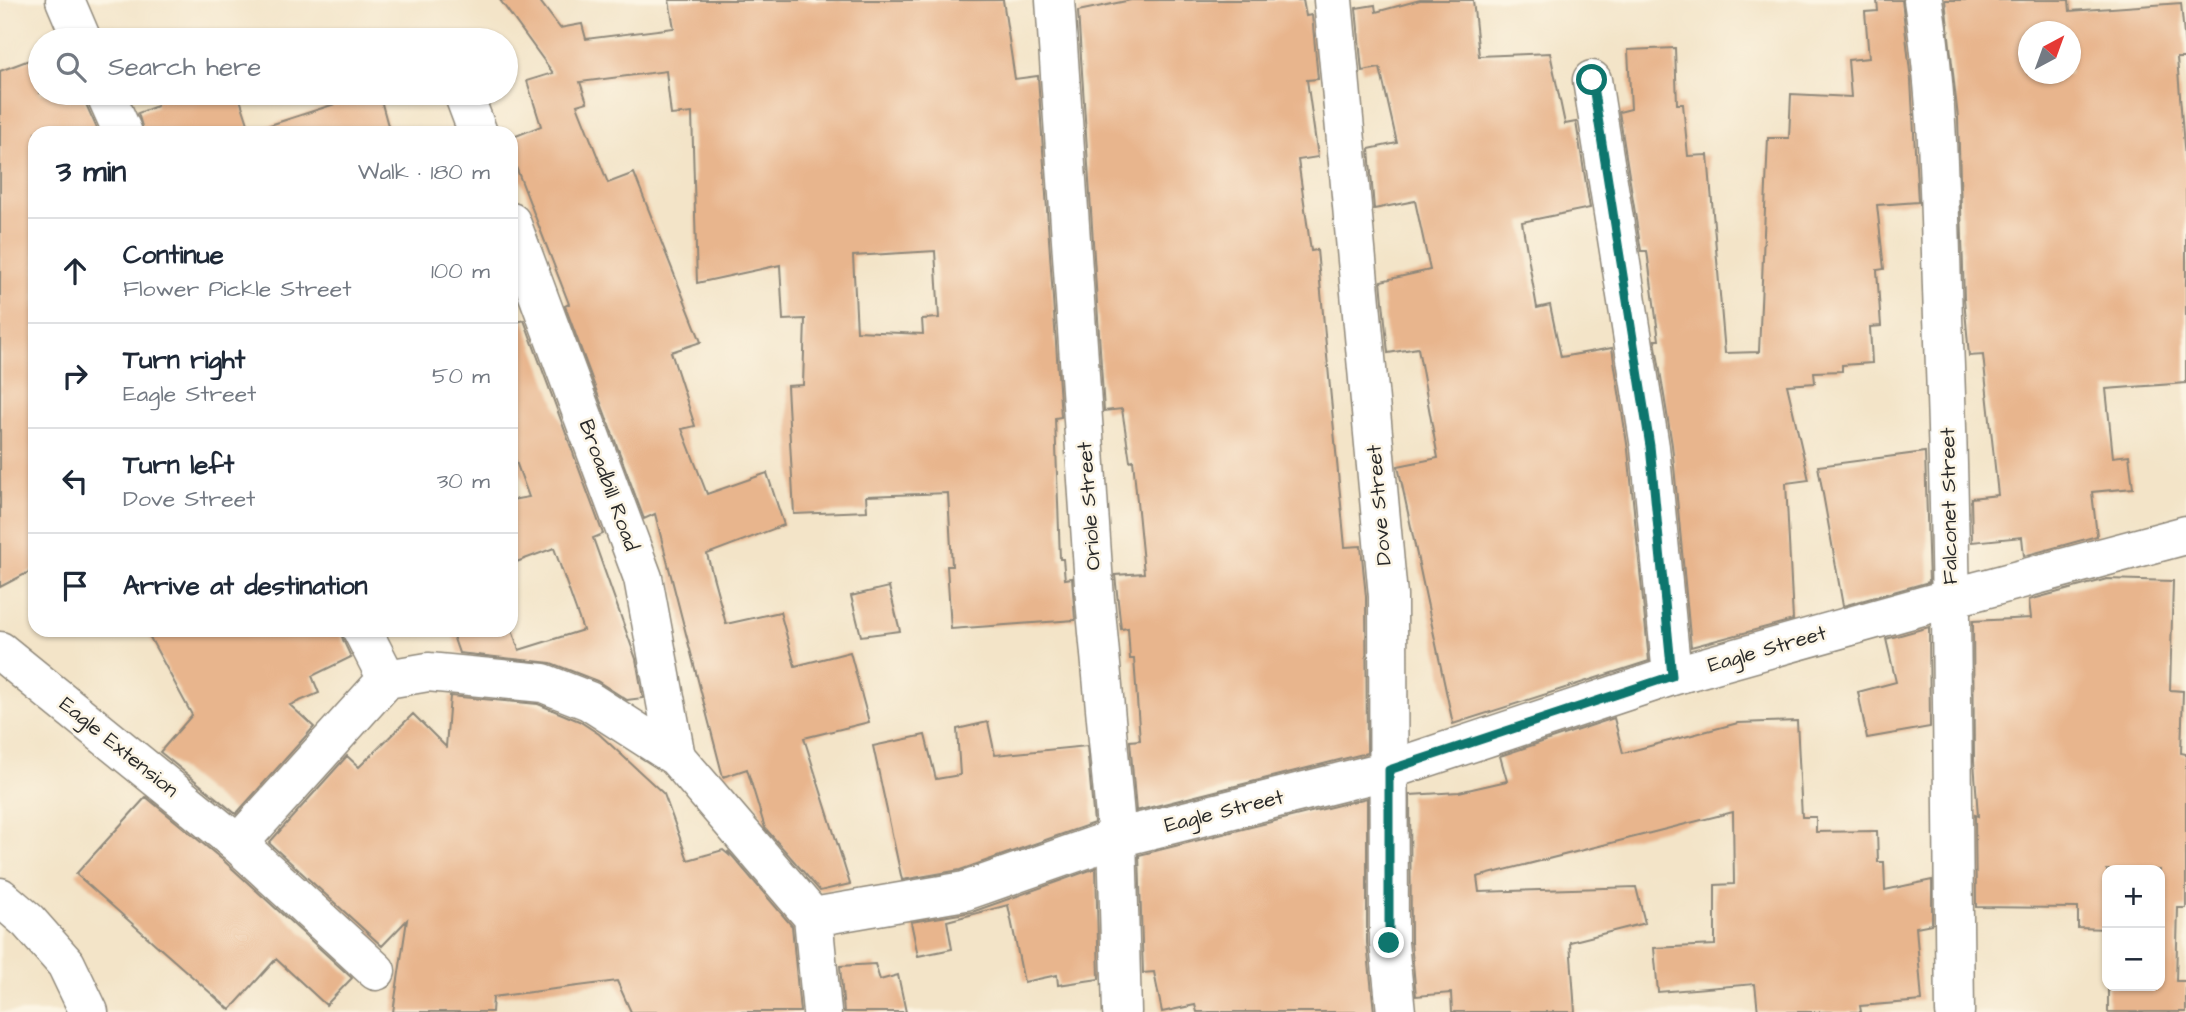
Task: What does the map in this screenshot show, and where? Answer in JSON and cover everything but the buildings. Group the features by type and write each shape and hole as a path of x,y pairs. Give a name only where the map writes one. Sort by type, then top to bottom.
{"street":[{"path":"65,0 77,28"},
{"name":"Oriole Street","path":"1055,0 1095,600 1117,838 1122,1012"},
{"name":"Dove Street","path":"1333,0 1388,596 1389,943 1395,1012"},
{"name":"Falconet Street","path":"1923,0 1935,104 1945,364 1951,598 1955,1012"},
{"path":"1592,80 1650,446 1672,676"},
{"path":"110,105 120,126"},
{"path":"468,105 475,126"},
{"name":"Broadbill Road","path":"518,241 643,578 676,757"},
{"name":"Eagle Street","path":"813,917 965,891 1117,838 1389,770 1672,676 2186,535"},
{"path":"366,637 387,680"},
{"name":"Eagle Extension","path":"0,651 238,844 376,971"},
{"path":"238,844 387,680 428,672 543,683 589,701 676,757 813,917 822,1012"},
{"path":"0,897 27,921 66,964 89,1012"}],"route":[{"path":"1389,943 1389,770 1672,676 1650,446 1592,80"}]}
